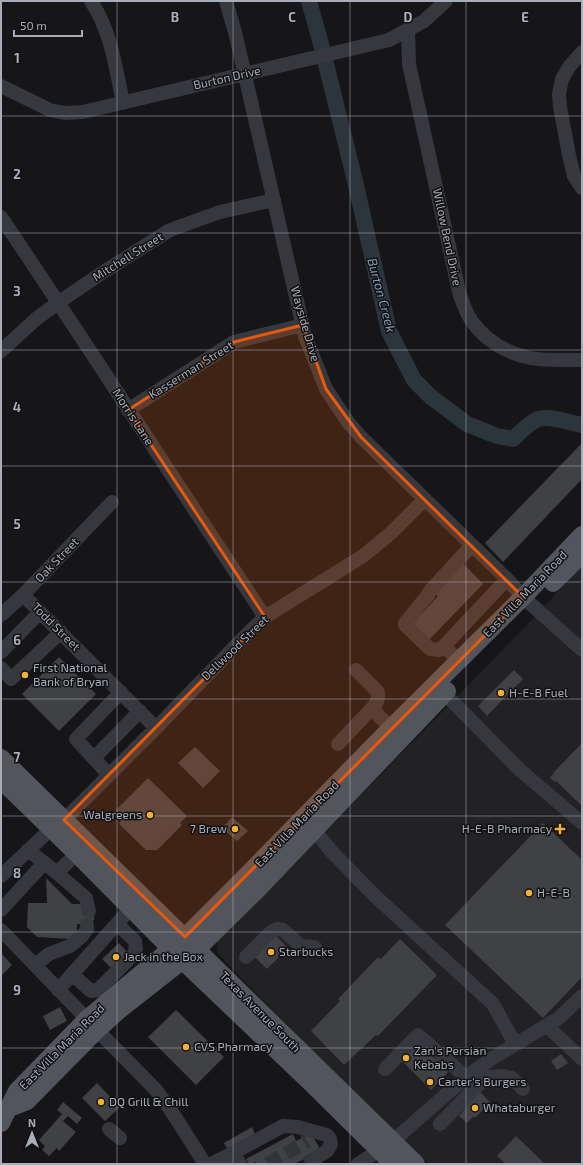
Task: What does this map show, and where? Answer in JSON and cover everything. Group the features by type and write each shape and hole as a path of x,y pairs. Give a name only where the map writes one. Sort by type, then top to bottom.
{"main road":[{"name":"East Villa Maria Road","path":"5,1116 17,1091 92,1025 257,890 444,693 528,601 582,535"},
{"name":"East Villa Maria Road","path":"184,949 245,877 391,728 494,626 528,601 582,554"},
{"name":"Texas Avenue South","path":"1,758 57,824 184,949 311,1083 386,1146 416,1164"},
{"name":"Texas Avenue South","path":"1,780 57,824 76,854 130,909 184,949"},
{"name":"Texas Avenue South","path":"386,1146 393,1164"}],"street":[{"path":"92,1 102,22 111,48 123,103"},
{"name":"Wayside Drive","path":"226,1 245,74 302,325 326,389 348,422 361,437 528,601 582,650"},
{"name":"Burton Drive","path":"1,86 50,110 65,113 83,112 389,40 424,21 446,1"},
{"name":"Willow Bend Drive","path":"408,29 409,64 460,296 468,316 478,330 491,342 511,352 531,358 582,360"},
{"path":"582,52 569,67 562,79 559,94 560,108 574,176 582,188"},
{"name":"Mitchell Street","path":"1,351 36,319 59,302 105,270 170,230 220,212 274,200"},
{"name":"Morris Lane","path":"1,216 265,617"},
{"name":"Kasserman Street","path":"128,410 234,342 302,325"},
{"name":"Dellwood Street","path":"1,876 156,728 265,617 363,556 391,533 424,500"},
{"name":"Oak Street","path":"2,612 24,595 112,502"},
{"path":"472,545 430,591 405,625 430,649 439,650 507,579"},
{"name":"Todd Street","path":"24,595 156,728"},
{"path":"478,610 494,626"},
{"path":"1,652 40,612"},
{"path":"1,668 11,678 61,632"},
{"path":"444,646 459,661"},
{"path":"338,744 378,701 378,692 356,670"},
{"path":"109,774 76,739 121,692"},
{"path":"444,693 520,770 582,824"},
{"path":"372,709 391,728"},
{"path":"94,758 140,711"},
{"path":"314,830 332,852 374,896 493,1004 516,1044"},
{"path":"28,850 57,873 87,911 87,929 82,936 70,946 49,954 35,966"},
{"path":"57,873 76,854"},
{"path":"1,910 44,863"},
{"path":"58,990 130,909"},
{"path":"72,974 91,991 98,990 136,952 135,941 117,924"},
{"path":"246,957 271,932 277,929 283,930 301,946 315,947"},
{"path":"1,930 156,1090 205,1164"},
{"path":"358,1164 386,1146 466,1077 491,1059 559,1018 582,996"},
{"path":"547,1026 582,1060"},
{"path":"385,1069 418,1035 466,1077"},
{"path":"440,1124 481,1082 490,1076 512,1078 523,1089"},
{"path":"211,1164 236,1158 283,1126 298,1127 311,1136 327,1135 331,1144 327,1151 315,1158"},
{"path":"109,1129 120,1138"}],"highlighted area":[{"path":"303,325 326,389 361,437 523,597 185,937 64,820 265,617 128,410 234,342"}],"shaded area":[{"path":"582,566 582,1164 429,1164 304,1042 218,954 217,942 524,628"}],"building":[{"path":"582,443 582,479 503,562 485,543"},
{"path":"460,560 483,584 425,644 410,627 438,596 431,590"},
{"path":"59,657 96,694 59,731 22,694"},
{"name":"H-E-B Fuel","path":"514,670 523,679 487,716 478,706"},
{"path":"582,743 582,806 556,781 555,782 550,778"},
{"path":"195,747 220,771 203,788 178,763"},
{"name":"Walgreens","path":"148,778 187,816 180,823 182,825 157,850 146,850 119,824 121,821 113,813"},
{"name":"7 Brew","path":"232,817 248,831 237,841 222,828"},
{"name":"H-E-B","path":"543,823 582,860 582,977 543,1018 445,925"},
{"path":"46,878 72,904 81,904 94,911 94,920 90,925 77,924 77,934 70,939 37,937 27,927 28,903 47,903"},
{"name":"Starbucks","path":"274,934 288,948 267,969 253,955"},
{"path":"400,939 437,975 378,1036 376,1035 344,1065 311,1031 340,1001 338,999 378,957 381,959"},
{"name":"Jack in the Box","path":"119,943 130,955 114,971 102,959"},
{"path":"1,953 12,965 2,975 1,974"},
{"path":"60,1007 67,1021 50,1030 43,1016"},
{"name":"CVS Pharmacy","path":"176,1010 224,1057 196,1085 148,1037"},
{"path":"415,1040 448,1072 431,1090 398,1057"},
{"path":"561,1054 568,1063 557,1070 551,1061"},
{"name":"DQ Grill & Chill","path":"97,1083 120,1107 105,1121 82,1098"},
{"name":"Whataburger","path":"480,1092 490,1102 475,1118 474,1116 467,1123 459,1116 466,1108 465,1107"},
{"path":"63,1102 82,1118 77,1124 68,1116 63,1121 76,1132 59,1151 57,1148 49,1156 42,1150 45,1146 39,1140 62,1114 57,1110"},
{"path":"252,1127 255,1134 228,1150 224,1143"},
{"path":"311,1133 320,1149 316,1151 323,1164 307,1164 304,1159 294,1164 257,1164 256,1162 249,1164 246,1159 293,1134 296,1141"},
{"path":"516,1136 545,1164 506,1164 497,1156"}],"waterway":[{"name":"Burton Creek","path":"309,1 322,48"},
{"name":"Burton Creek","path":"326,64 355,181 389,331 414,380 431,397 467,424 497,436 513,439 531,423 543,418 582,425"}],"tunnel":[{"path":"268,1164 307,1141"},
{"path":"306,1164 315,1158"}],"place":[{"name":"First National Bank of Bryan","path":"25,675"},
{"name":"H-E-B Fuel","path":"501,693"},
{"name":"Walgreens","path":"150,815"},
{"name":"7 Brew","path":"235,829"},
{"name":"H-E-B Pharmacy","path":"560,829"},
{"name":"H-E-B","path":"529,893"},
{"name":"Starbucks","path":"271,952"},
{"name":"Jack in the Box","path":"116,957"},
{"name":"CVS Pharmacy","path":"186,1047"},
{"name":"Zan's Persian Kebabs","path":"406,1058"},
{"name":"Carter's Burgers","path":"430,1082"},
{"name":"DQ Grill & Chill","path":"101,1102"},
{"name":"Whataburger","path":"475,1108"}]}
